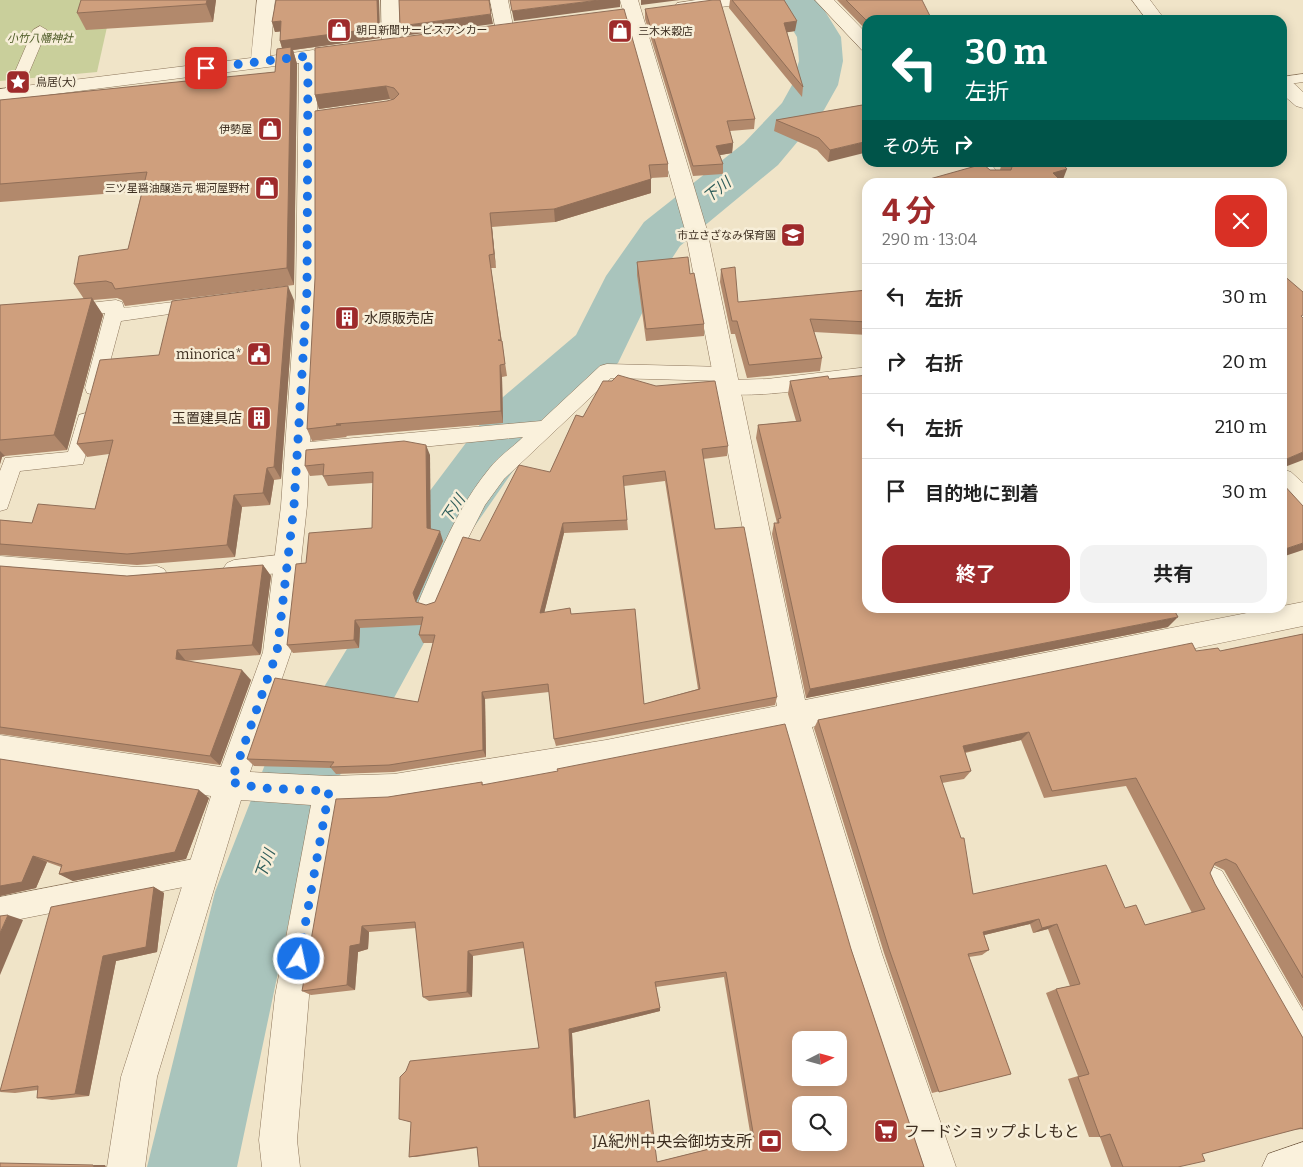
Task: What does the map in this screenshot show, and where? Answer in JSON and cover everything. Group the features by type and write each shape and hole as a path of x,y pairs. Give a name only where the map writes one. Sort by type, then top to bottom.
{"street":[{"path":"260,62 266,0"},
{"path":"390,0 391,46"},
{"path":"499,0 505,32"},
{"path":"736,0 639,10 696,230 794,718 865,954 937,1167"},
{"path":"824,0 862,40"},
{"path":"1141,0 1152,15"},
{"path":"486,34 523,29"},
{"path":"371,49 410,44"},
{"path":"0,113 4,94 334,53"},
{"path":"126,1167 140,1077 204,870 245,785 277,652 297,452 298,292 316,116 308,56"},
{"path":"1287,87 1303,102"},
{"path":"982,167 992,178"},
{"path":"1287,484 1303,500"},
{"path":"0,749 245,785 329,791 394,790 606,754 794,718 1303,614"},
{"path":"281,1167 278,1140 292,996 329,791"},
{"path":"1281,1167 1303,1160"}],"lane":[{"path":"4,94 18,82 40,30"},
{"path":"1287,81 1303,78"},
{"path":"113,316 210,304"},
{"path":"0,502 6,462 76,459 116,306 48,311"},
{"path":"429,603 448,557 478,500 497,473 538,429 607,371 675,371 727,381 767,386 862,375"},
{"path":"297,452 496,431 538,429"},
{"path":"212,570 287,562"},
{"path":"0,565 137,576 175,574"},
{"path":"0,910 204,870"},
{"path":"1213,880 1303,1037"}],"green space":[{"name":"小竹八幡神社","path":"0,0 113,0 97,72 0,81"}],"building":[{"path":"81,0 207,0 206,4 77,13"},
{"path":"276,0 377,0 378,28 280,41 281,21 272,22"},
{"path":"399,0 489,0 491,14 400,26"},
{"path":"510,0 599,0 512,11"},
{"path":"720,0 755,119 727,121 733,143 716,146 723,164 693,166 645,9"},
{"path":"732,0 784,0 797,21 784,23 803,87"},
{"path":"846,0 922,0 930,15 862,15"},
{"path":"624,9 668,164 649,165 651,179 554,209 490,213 494,254 489,255 501,340 498,340 502,341 505,364 500,365 501,411 336,424 341,425 307,429 315,278 315,111 387,101 394,99 399,94 394,88 386,86 315,95 315,48"},
{"path":"291,47 287,268 115,289 112,283 106,281 74,284 79,256 128,249 147,172 0,184 0,100 275,72 277,49"},
{"path":"862,105 862,142 830,150 819,138 776,120"},
{"path":"972,167 986,167 990,170 1011,170 1012,167 1065,167 1067,169 1053,173 1058,178 933,178"},
{"path":"688,257 690,274 694,273 704,324 646,329 637,262"},
{"path":"735,267 738,302 862,291 862,322 810,319 822,358 749,365 737,321 732,321 721,269"},
{"path":"1287,278 1303,292 1303,315 1301,316 1303,318 1303,452 1287,459"},
{"path":"288,286 274,467 267,468 263,493 234,495 227,545 127,554 0,544 0,520 32,523 38,504 95,509 113,440 77,444 100,360 159,355 172,301"},
{"path":"92,298 54,435 0,440 0,305"},
{"path":"618,375 656,386 715,381 728,446 702,449 715,529 744,527 777,697 554,739 548,684 482,692 483,750 389,765 330,767 334,762 247,759 275,678 418,702 435,635 419,635 423,617 355,620 354,640 287,645 296,564 306,563 309,533 372,528 373,472 323,476 324,464 305,466 306,450 404,441 426,445 427,528 440,531 413,593 416,602 426,605 435,602 463,537 480,541 519,465 550,472 576,415 583,417 603,381 612,381","holes":["665,471 700,689 644,704 635,609 571,614 570,608 540,613 563,523 627,520 623,476"]},
{"path":"828,376 829,379 862,376 862,613 1176,613 1178,617 810,689 774,523 779,523 778,519 781,518 758,425 801,421 790,381"},
{"path":"1287,488 1303,506 1303,543 1287,548"},
{"path":"263,565 252,645 177,650 176,659 242,670 210,756 0,727 0,566 127,576"},
{"path":"1303,634 1303,978 1236,864 1226,859 1215,863 1210,873 1303,1038 1303,1129 1202,1154 1205,1161 1178,1167 1123,1167 1110,1134 1100,1137 1078,1077 1089,1074 1056,989 1080,984 1057,924 1042,928 1039,919 983,932 989,950 968,954 1011,1074 939,1092 889,949 818,720 1192,643 1196,651 1218,648 1220,651","holes":["1029,732 1052,791 1136,778 1205,909 1145,925 1136,905 1125,908 1106,865 973,894 964,838 961,838 940,776 971,771 963,746"]},
{"path":"785,724 851,949 924,1167 479,1167 477,1147 409,1157 411,1122 399,1119 400,1077 406,1071 410,1061 539,1048 523,942 468,951 467,992 423,997 415,922 362,926 360,944 350,946 347,985 302,991 336,799 388,797 482,782 482,785 558,771 557,769","holes":["726,972 754,1138 657,1162 649,1100 574,1118 569,1029 660,1008 655,982"]},
{"path":"0,759 199,790 175,852 59,874 62,865 33,856 22,882 0,886"},
{"path":"154,887 146,947 103,956 75,1094 37,1098 38,1086 0,1091 51,907"},
{"path":"8,915 0,933 0,916"},
{"path":"0,1163 93,1165 94,1167 0,1167"}],"waterway":[{"name":"下川","path":"192,1167 255,892 301,764 346,716 400,622 445,518 517,419 598,348 633,276 662,234 761,154 801,110 815,85 821,61 819,37 809,18 796,0"}],"place":[{"name":"朝日新聞サービスアンカー","path":"339,30"},
{"name":"三木米穀店","path":"620,31"},
{"name":"鳥居(大)","path":"18,82"},
{"name":"伊勢屋","path":"270,129"},
{"name":"三ツ星醤油醸造元 堀河屋野村","path":"267,188"},
{"name":"市立さざなみ保育園","path":"793,235"},
{"name":"水原販売店","path":"347,318"},
{"name":"minorica*","path":"259,354"},
{"name":"玉置建具店","path":"259,418"},
{"name":"フードショップよしもと","path":"886,1131"},
{"name":"JA紀州中央会御坊支所","path":"770,1141"}],"route":[{"path":"206,68 308,56 306,155 307,291 294,506 277,652 231,782 260,788 329,791 299,959"}]}
